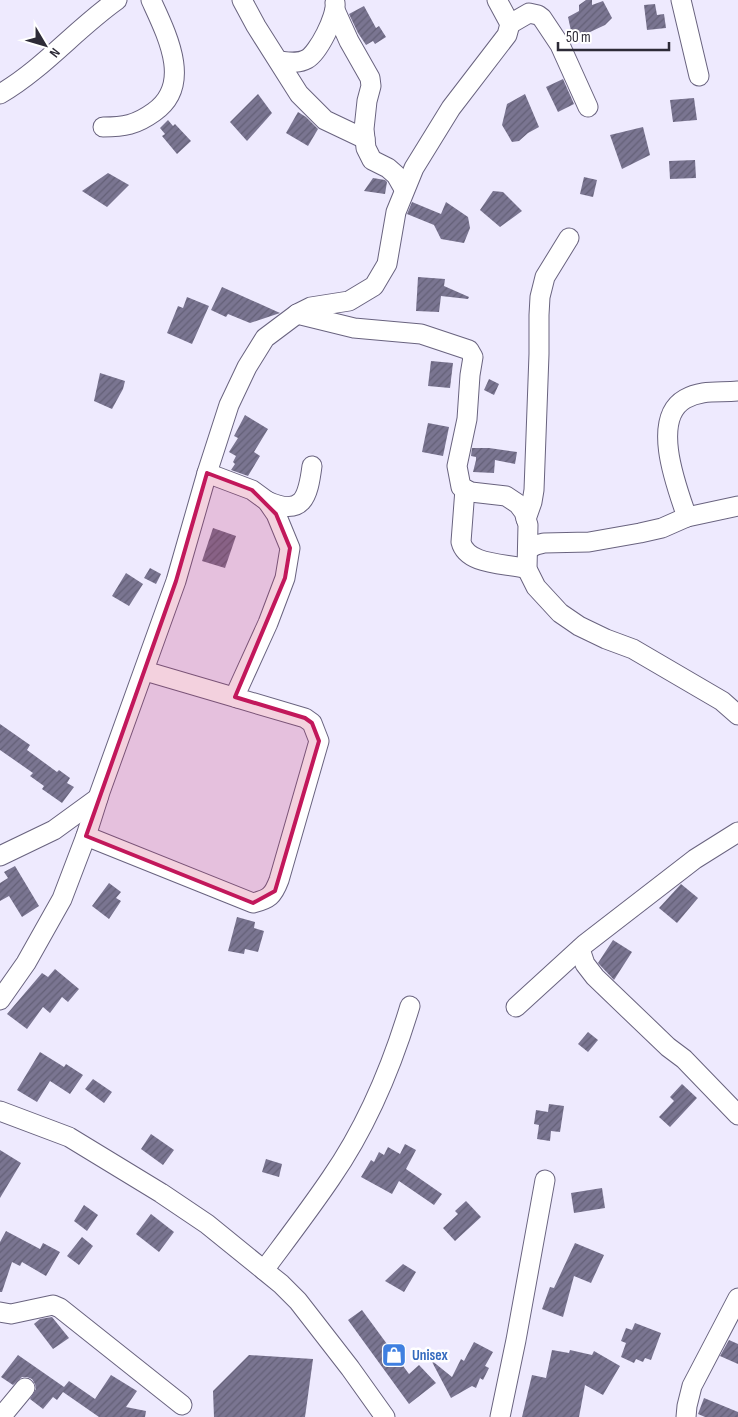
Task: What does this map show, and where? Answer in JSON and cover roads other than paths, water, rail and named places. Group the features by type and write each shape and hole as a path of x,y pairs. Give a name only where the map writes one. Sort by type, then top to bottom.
{"street":[{"path":"0,94 22,79 83,26 117,0"},
{"path":"103,127 122,127 134,124 162,106 171,94 175,79 172,51 151,0"},
{"path":"242,0 256,26 299,94 325,120 366,140"},
{"path":"0,1000 26,963 62,899 176,581 229,405 247,367 265,338 297,314 311,308 349,302 374,286 387,264 396,212 414,168 434,134 466,88 507,35 510,24 497,0"},
{"path":"681,0 699,76"},
{"path":"279,61 298,62 306,60 312,55 321,42 335,5"},
{"path":"335,5 349,41 370,78 371,86 366,102 365,117 366,148 372,160 388,168 396,175 404,189"},
{"path":"510,24 529,13 542,18 560,45 588,107"},
{"path":"526,519 534,490 540,297 545,277 569,238"},
{"path":"297,314 354,328 422,334 469,350 473,357 467,419 457,466 461,487 471,492 506,496 518,504 528,524 528,569 536,587 560,612 593,632 633,650 722,701 738,715"},
{"path":"687,517 673,473 667,441 669,420 675,408 685,399 711,391 738,391"},
{"path":"207,473 252,490 267,501 278,506 289,508 300,502 308,489 312,466"},
{"path":"464,489 461,530 462,550 471,558 528,569"},
{"path":"237,698 238,689 268,623 285,578 290,548 276,514 267,501"},
{"path":"528,549 544,543 589,542 640,533 662,528 687,517 738,506"},
{"path":"86,836 253,903 266,900 275,891 279,880 319,741 312,723 304,718 144,671"},
{"path":"0,856 54,830 98,798"},
{"path":"516,1007 580,949 695,859 738,832"},
{"path":"580,949 585,964 598,981 668,1047 684,1059 738,1115"},
{"path":"264,1270 332,1177 366,1119 398,1048 410,1006"},
{"path":"0,1111 69,1137 161,1193 207,1224 264,1270 298,1301 385,1417"},
{"path":"500,1417 545,1180"},
{"path":"686,1417 692,1386 738,1298"},
{"path":"0,1312 12,1314 53,1305 60,1308 182,1405"},
{"path":"1,1417 25,1388"}],"place":[{"name":"Unisex","path":"394,1355"}]}
